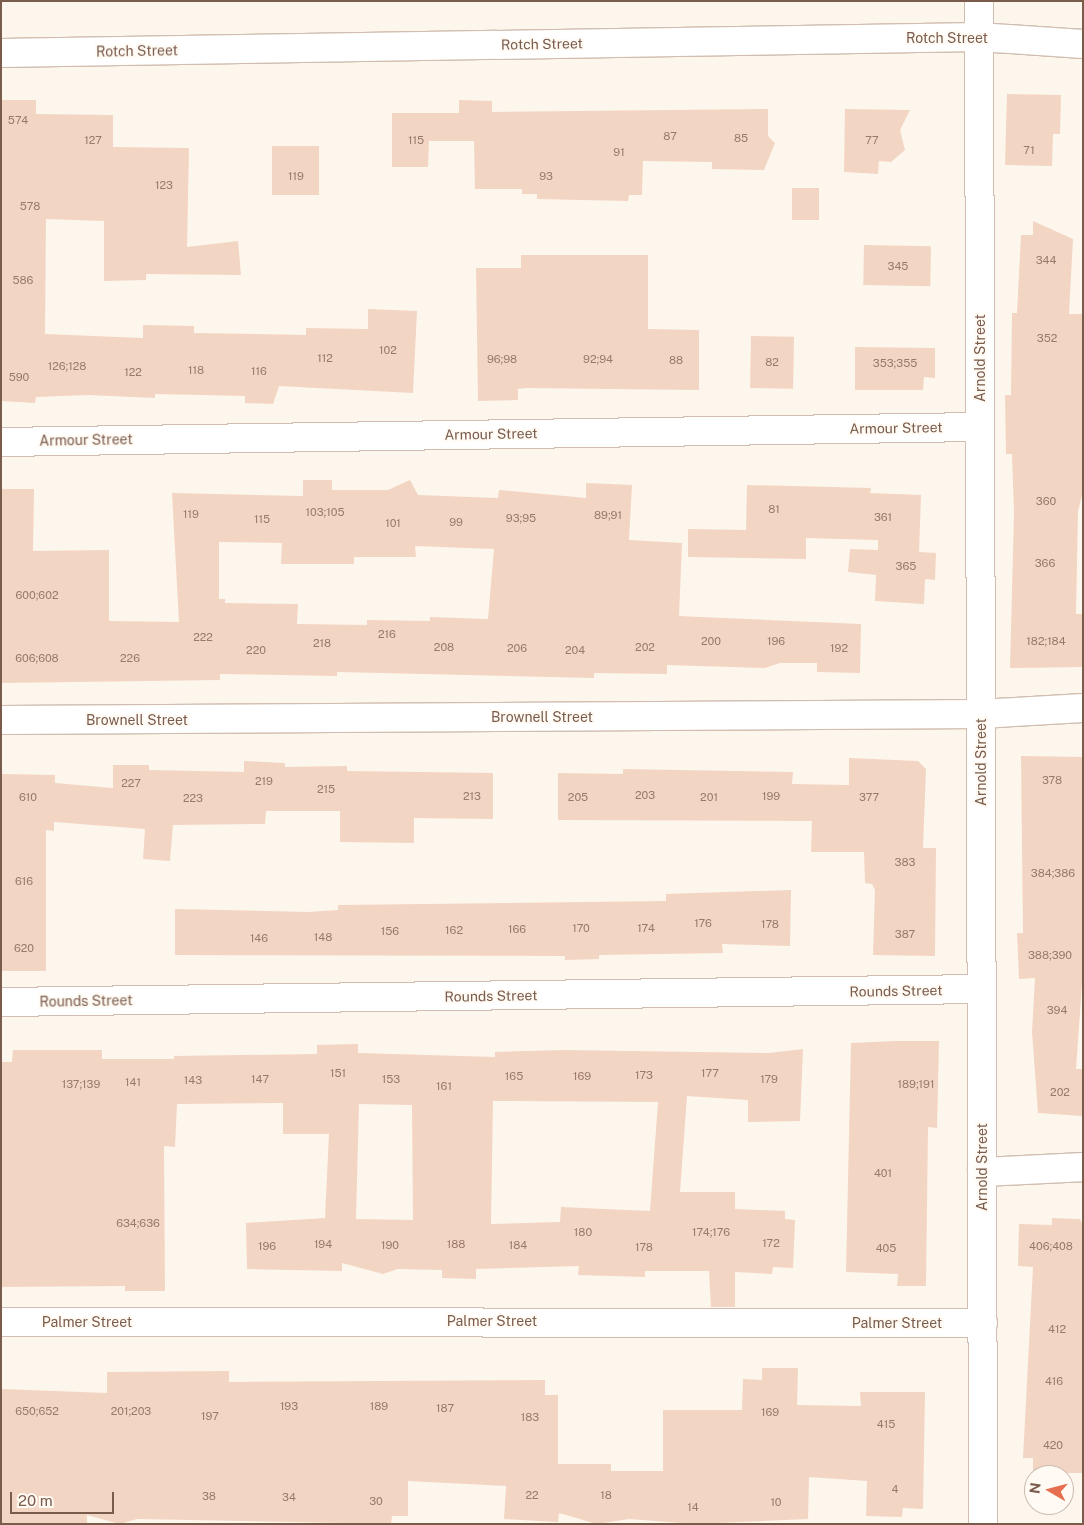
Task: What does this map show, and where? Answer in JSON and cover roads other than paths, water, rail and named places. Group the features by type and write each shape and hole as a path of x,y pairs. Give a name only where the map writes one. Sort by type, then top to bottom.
{"street":[{"name":"Arnold Street","path":"979,1 983,1524"},
{"name":"Rotch Street","path":"1,53 979,37 1083,44"},
{"name":"Armour Street","path":"1,442 980,426"},
{"name":"Brownell Street","path":"1,720 981,714 1083,708"},
{"name":"Rounds Street","path":"1,1002 982,990"},
{"path":"982,1172 1083,1167"},
{"name":"Palmer Street","path":"1,1322 983,1323"}]}
